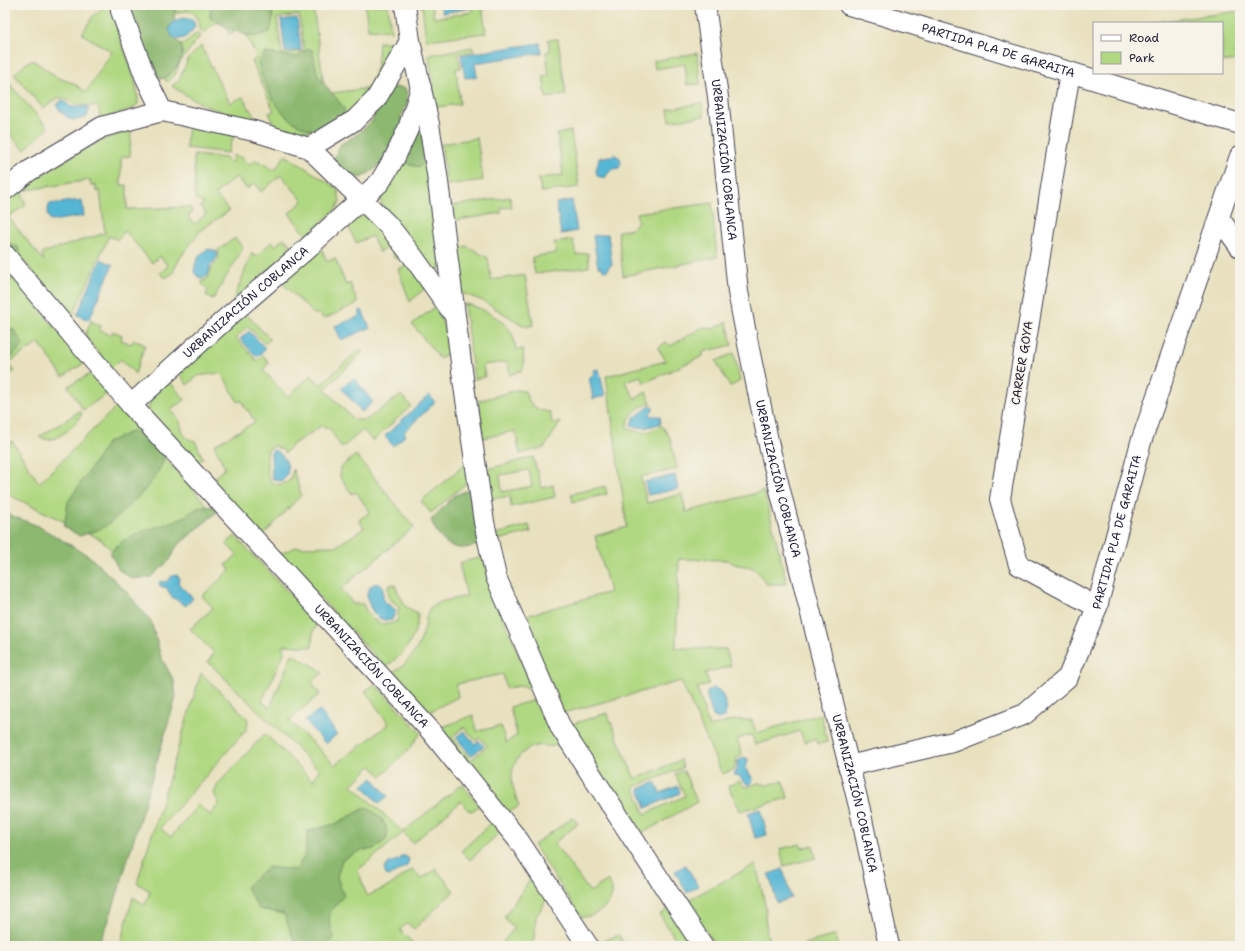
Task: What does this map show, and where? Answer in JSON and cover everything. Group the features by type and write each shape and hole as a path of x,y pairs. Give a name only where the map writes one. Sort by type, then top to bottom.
{"street":[{"path":"121,5 121,11 144,76 162,111"},
{"name":"URBANIZACIÓN COBLANCA","path":"405,5 410,41 421,86 438,174 455,316 484,522 496,577 561,728 703,946"},
{"name":"URBANIZACIÓN COBLANCA","path":"705,5 718,96 738,292 770,450 860,810 890,946"},
{"name":"PARTIDA PLA DE GARAITA","path":"849,5 1240,124"},
{"path":"309,148 355,120 376,99 410,41"},
{"name":"CARRER GOYA","path":"1070,72 1000,499 1019,565 1097,607"},
{"name":"URBANIZACIÓN COBLANCA","path":"130,405 361,201 380,182 395,157 416,106 421,86"},
{"name":"URBANIZACIÓN COBLANCA","path":"5,190 29,172 102,128 162,111 254,131 309,148 361,201 388,225 414,258 455,316"},
{"name":"PARTIDA PLA DE GARAITA","path":"848,766 953,742 1025,714 1068,677 1097,607 1141,442 1240,156"},
{"path":"1219,218 1240,247"},
{"name":"URBANIZACIÓN COBLANCA","path":"5,255 130,405 430,730 520,841 588,946"}],"green space":[{"path":"106,5 112,5 117,30 131,67 137,91 138,104 132,109 100,120 99,109 96,106 77,105 63,98 58,98 43,108 14,74 29,61 34,61 58,78 73,83 86,92 112,52 82,34 93,16"},
{"path":"163,5 176,10 174,29 175,36 182,47 182,53 179,62 173,71 161,79 153,70 129,21 134,7"},
{"path":"218,5 271,5 273,17 270,32 253,36 240,33 220,24 210,18 210,9"},
{"path":"226,5 313,5 325,94 369,88 377,66 379,42 391,42 387,63 381,75 357,107 335,123 323,128 310,131 301,131 276,127 269,113 274,111 252,61 257,58 243,28 229,34 224,21 215,24 203,33 196,15 193,13 186,11 170,16 174,45 181,45 196,33 200,36 180,62 175,75 167,82 154,66 130,10","holes":["299,15 304,51 282,54 277,18"]},
{"path":"365,5 388,5 391,31 368,29"},
{"path":"422,5 432,5 434,18 472,12 471,5 482,5 486,33 426,40"},
{"path":"1240,11 1240,60 1223,62 1223,22 1157,22"},
{"path":"558,39 566,95 546,98 543,77 549,76 546,52 550,51 548,40"},
{"path":"201,46 230,103 243,97 256,120 256,123 212,108 191,98 172,86 179,80 188,59"},
{"path":"472,47 474,51 458,54 461,68 456,69 460,104 436,107 429,55"},
{"path":"308,49 312,50 318,76 344,108 343,120 320,131 312,130 296,124 288,118 274,102 258,63 265,53 297,57"},
{"path":"697,53 700,84 687,85 685,64 655,69 654,61"},
{"path":"5,79 48,128 24,150 5,128"},
{"path":"392,87 405,88 408,99 401,116 402,123 416,127 424,133 430,158 419,167 408,164 400,153 382,162 375,169 361,178 346,175 333,159 341,144 359,133 373,120 377,104"},
{"path":"702,103 704,116 670,121 668,109"},
{"path":"188,125 234,135 228,153 186,148"},
{"path":"131,130 130,156 121,157 121,185 127,185 127,209 190,207 192,213 188,216 195,224 206,214 200,206 204,203 195,199 194,155 227,158 227,161 232,162 234,155 242,158 249,165 256,160 275,170 285,155 337,188 340,201 337,208 307,236 289,213 303,201 281,175 261,192 255,183 247,189 236,177 215,194 229,211 201,230 180,258 172,274 165,278 160,273 168,266 160,256 152,263 125,231 117,240 109,236 71,319 5,237 5,201 65,160 114,136","holes":["90,180 91,185 96,185 96,191 100,191 105,233 42,253 44,261 8,217 26,205 21,191"]},
{"path":"571,131 579,187 541,192 539,178 563,175 557,134"},
{"path":"422,138 441,264 439,270 435,270 429,264 382,205 380,198 384,186"},
{"path":"477,138 483,180 447,185 441,144"},
{"path":"510,197 512,207 501,208 501,213 452,221 450,206"},
{"path":"712,203 717,257 623,276 618,231 632,229 638,221 636,213"},
{"path":"365,215 405,255 395,259 390,247 379,252 372,236 356,243 347,224"},
{"path":"235,238 243,248 214,298 211,299 206,295 208,290 203,285 202,281 207,279 212,267 219,259 218,250"},
{"path":"284,238 293,248 233,301 252,253 256,257 272,241 275,246"},
{"path":"573,240 576,255 588,253 589,267 535,274 532,257 556,253 554,243"},
{"path":"5,242 18,247 21,265 18,278 5,282"},
{"path":"467,246 488,258 491,280 525,275 533,325 526,327 483,301 462,293 456,248"},
{"path":"321,247 327,262 335,258 346,285 350,283 358,303 324,319 318,313 315,315 281,282"},
{"path":"410,264 425,288 410,302 398,269"},
{"path":"5,267 84,363 63,377 39,343 8,363 15,371 5,377"},
{"path":"464,304 483,310 507,327 513,336 516,350 523,349 524,365 522,370 510,375 508,362 483,365 485,377 474,379"},
{"path":"435,307 444,326 451,350 440,359 412,324"},
{"path":"246,314 270,339 265,344 248,326 236,338 257,361 263,355 269,363 263,370 288,397 311,375 320,385 360,349 363,352 325,389 354,420 366,420 401,395 411,406 373,441 363,430 342,448 329,428 321,426 292,445 285,453 283,450 274,446 268,450 267,471 272,482 282,484 290,480 293,469 301,495 262,537 211,481 225,468 214,445 255,422 241,400 238,402 225,379 219,373 198,376 187,385 180,373"},
{"path":"91,321 101,326 99,330 111,335 113,331 122,335 121,340 131,344 134,340 145,345 135,374 121,359 111,369 85,336"},
{"path":"727,322 732,345 703,352 703,356 644,383 641,376 625,381 635,399 646,392 652,404 643,406 635,411 629,419 627,428 645,432 653,430 661,425 670,437 677,469 641,477 647,503 682,494 686,512 764,491 787,584 766,584 761,576 752,568 738,565 728,560 679,559 676,648 726,649 731,666 705,673 709,684 697,688 709,727 734,720 752,720 756,733 821,714 827,742 818,744 816,739 804,742 800,731 755,745 752,735 737,739 742,754 737,758 735,769 722,774 681,681 563,713 524,616 610,592 595,536 627,527 606,376 666,361 658,348 666,342 670,346 703,327 713,329"},
{"path":"5,329 13,329 23,344 14,355 5,361"},
{"path":"734,353 740,381 730,387 716,361"},
{"path":"92,373 108,393 83,410 68,386"},
{"path":"170,382 185,400 170,409 179,420 185,436 195,441 203,458 195,464 149,414 149,404 151,399"},
{"path":"517,390 525,391 528,400 533,406 540,410 550,412 552,423 561,422 544,448 520,454 515,431 483,438 478,401"},
{"path":"118,405 211,510 140,577 100,539 5,493 5,446 12,441 39,483"},
{"path":"80,411 82,414 63,434 51,439 39,437"},
{"path":"149,431 162,446 164,457 161,466 148,486 112,521 98,530 80,536 64,527 68,502 108,442 131,432"},
{"path":"356,455 414,527 341,589 352,604 363,604 372,619 377,622 386,624 397,621 399,606 389,599 388,586 394,584 406,607 418,613 415,630 409,644 398,657 385,667 279,554 296,547 337,546 364,528 359,520 370,512 356,492 352,494 340,477 341,467"},
{"path":"533,457 542,488 553,485 555,497 511,507 510,496 491,499 488,469","holes":["529,470 532,486 502,492 500,475"]},
{"path":"468,462 471,479 431,513 421,501"},
{"path":"605,486 607,494 573,502 571,494"},
{"path":"470,489 483,543 465,548 457,548 451,546 440,537 431,520 454,496"},
{"path":"199,507 216,507 217,512 176,547 170,560 151,577 133,579 119,570 110,553 117,546 134,535 174,521"},
{"path":"5,513 38,526 89,556 125,590 151,621 161,657 174,681 176,697 122,879 108,923 97,946 5,946"},
{"path":"529,525 531,532 497,540 496,534"},
{"path":"235,536 317,623 313,632 312,647 285,645 282,647 285,651 262,701 270,708 292,654 319,669 323,673 311,682 320,694 289,720 335,765 389,724 365,691 375,684 421,733 410,748 382,776 371,766 352,785 403,832 462,784 479,806 472,811 468,810 461,801 413,843 403,833 358,870 367,896 389,886 413,869 421,879 436,869 454,891 414,929 407,923 400,930 416,946 337,946 335,943 333,946 120,946 133,897 145,905 150,891 137,883 201,673 248,719 247,729 160,828 171,837 198,805 210,815 219,804 214,793 218,784 265,734 313,781 319,770 208,662 214,653 190,629 213,608 202,596 230,570 226,565 237,555 226,544"},
{"path":"483,557 494,596 533,688 517,686 506,689 503,674 461,683 456,685 458,697 427,713 390,674 409,660 417,648 423,634 427,614 430,608 443,601 467,596 459,563"},
{"path":"538,699 560,744 553,746 536,746 526,750 518,758 513,768 512,778 513,788 519,806 508,813 440,728 473,715 477,731 501,726 506,743 517,735 510,707","holes":["464,727 476,741 480,738 487,746 471,760 452,737"]},
{"path":"607,713 635,779 681,760 683,768 634,787 645,814 685,796 675,774 684,771 697,802 641,834 569,725"},
{"path":"739,781 744,786 748,787 758,783 767,785 783,781 788,798 740,811 728,786"},
{"path":"367,807 385,824 387,839 374,849 360,851 342,860 337,877 344,896 332,910 329,919 334,937 326,946 299,946 293,938 284,914 259,909 246,887 267,867 296,870 305,855 308,831 335,824"},
{"path":"573,817 578,824 554,843 590,892 608,880 612,889 612,895 606,905 597,913 586,917 581,917 534,845"},
{"path":"492,822 500,832 470,860 461,851"},
{"path":"800,844 802,848 813,845 816,858 784,866 780,849"},
{"path":"756,864 766,909 765,917 769,946 716,946 686,901"},
{"path":"532,877 547,898 536,917 534,940 528,946 500,946 514,928 504,917"},
{"path":"668,909 693,946 680,946 660,915"},
{"path":"619,935 625,946 600,946 598,943"},
{"path":"836,935 839,946 805,946 804,944"}],"water":[{"path":"441,5 469,5 470,8 442,13"},
{"path":"189,18 194,21 195,27 183,38 173,38 169,30 172,24 179,19"},
{"path":"297,18 301,50 285,52 281,20"},
{"path":"540,43 542,53 475,63 477,77 465,78 461,55"},
{"path":"63,100 71,107 89,107 87,117 72,120 66,117 56,105"},
{"path":"615,155 620,158 621,163 619,168 610,170 605,178 597,176 596,171 599,158"},
{"path":"82,200 84,216 51,221 47,214 49,204"},
{"path":"572,200 577,231 561,234 556,203"},
{"path":"608,234 612,265 609,266 607,271 603,270 601,267 598,267 593,236"},
{"path":"209,249 217,252 217,258 210,266 209,274 204,278 198,277 194,272 195,265 200,255"},
{"path":"101,259 113,265 89,320 77,315"},
{"path":"362,310 370,328 341,340 335,326 360,316 359,311"},
{"path":"249,331 266,349 257,357 240,339"},
{"path":"599,369 605,396 593,399 589,377 594,375 593,370"},
{"path":"354,378 373,402 362,412 341,388"},
{"path":"429,395 435,402 404,432 406,435 393,446 385,436"},
{"path":"650,406 654,409 650,413 651,416 660,416 661,423 642,428 631,425 634,418"},
{"path":"273,450 278,452 287,463 287,472 283,480 278,481 272,478 271,453"},
{"path":"675,475 678,489 648,495 645,482"},
{"path":"177,575 180,578 178,583 193,598 186,606 172,597 166,587 161,587 159,584 160,581 166,582 172,576"},
{"path":"376,583 383,586 383,598 386,603 396,610 392,620 377,617 371,609 367,594 371,586"},
{"path":"712,688 721,692 727,709 724,717 718,719 713,716 707,697 707,692"},
{"path":"320,711 337,734 327,743 325,743 305,721"},
{"path":"464,731 475,744 479,741 484,746 471,756 456,737"},
{"path":"744,757 748,759 746,768 753,779 752,783 749,785 738,775 735,776 734,772 737,771 738,761"},
{"path":"372,778 388,796 379,803 363,786"},
{"path":"655,782 660,793 678,786 680,793 646,808 639,789"},
{"path":"761,809 767,835 755,838 748,813"},
{"path":"401,856 405,856 409,859 407,866 390,876 386,875 384,869 389,863 401,859"},
{"path":"686,865 698,886 687,893 675,871"},
{"path":"783,869 791,898 777,903 769,874"}]}
